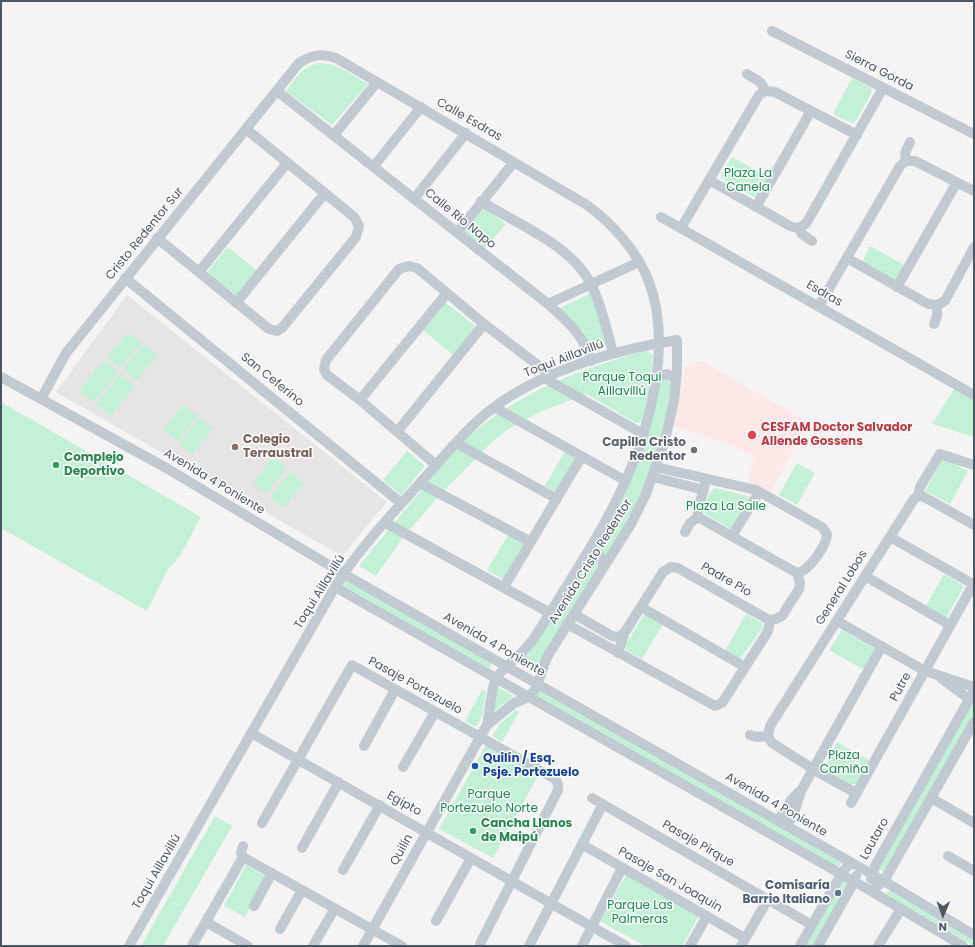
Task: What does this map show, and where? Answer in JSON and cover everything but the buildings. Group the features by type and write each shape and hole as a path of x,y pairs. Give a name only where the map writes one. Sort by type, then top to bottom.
{"street":[{"name":"Sierra Gorda","path":"772,32 974,134"},
{"name":"Calle Esdras","path":"277,91 299,63 313,55 327,55 336,58 466,133 595,211 625,242 645,272 654,298 658,343"},
{"path":"747,74 760,82 766,91"},
{"path":"334,135 377,82"},
{"path":"799,228 807,222 883,88"},
{"name":"Cristo Redentor Sur","path":"41,399 60,361 125,278 277,91"},
{"name":"Calle Río Napo","path":"277,91 548,304 577,331 586,346 591,361"},
{"path":"681,228 759,95 766,91 775,92 857,135"},
{"path":"374,166 421,107"},
{"path":"756,207 811,111"},
{"path":"158,238 268,329 277,331 282,328 356,238 359,226 354,217 246,129"},
{"path":"414,199 466,133"},
{"path":"906,161 906,153 910,142"},
{"path":"819,306 900,166 906,161 915,161 974,191"},
{"path":"457,233 481,201 514,162"},
{"path":"199,272 287,163"},
{"path":"709,180 790,226 799,228 805,237 812,241"},
{"path":"897,287 957,182"},
{"path":"236,303 325,193"},
{"path":"481,201 553,244 573,261 591,285 601,309 613,353"},
{"name":"Esdras","path":"661,217 974,394"},
{"path":"847,258 928,304 937,305 945,301 974,246"},
{"path":"548,304 639,262"},
{"path":"436,465 360,400 327,375 324,369 326,360 399,269 409,266 417,268 549,377 643,434"},
{"name":"San Ceferino","path":"125,278 402,503"},
{"path":"360,400 447,293"},
{"path":"934,324 937,316 937,305"},
{"path":"397,432 484,324"},
{"name":"Toqui Aillavillú","path":"130,946 251,733 344,574 402,503 436,465 477,421 494,407 517,392 549,377 613,353 677,340"},
{"name":"Avenida Cristo Redentor","path":"529,697 537,684 547,657 640,508 653,477 670,421 676,382 677,340"},
{"name":"Avenida Cristo Redentor","path":"496,678 530,643 550,613 585,557 626,481 643,434 656,377 658,343"},
{"path":"656,377 667,374 673,377 676,382"},
{"name":"Avenida 4 Poniente","path":"1,377 168,469 344,574 872,874 974,935"},
{"path":"494,407 626,481"},
{"path":"456,443 557,499"},
{"name":"General Lobos","path":"768,736 770,726 914,499 918,496 920,486 940,454 974,465"},
{"path":"504,588 582,456"},
{"path":"656,467 759,492 822,527 827,534 826,541 808,569 797,573"},
{"path":"653,477 704,490"},
{"path":"698,517 697,513 707,479"},
{"path":"420,483 531,542"},
{"path":"732,536 759,492"},
{"path":"918,496 924,497 974,525"},
{"path":"685,532 690,523 698,517"},
{"path":"567,624 710,705 719,705 767,634 770,627 769,620 782,616 799,589 800,582 797,573 698,517"},
{"path":"386,522 550,613"},
{"path":"890,537 974,584"},
{"path":"585,557 592,554 598,555 603,560 603,568"},
{"name":"Padre Pío","path":"618,653 626,632 663,572 668,568 675,567 769,620"},
{"path":"865,576 950,625"},
{"name":"Putre","path":"851,803 974,584"},
{"path":"336,588 871,891 963,946"},
{"path":"641,607 745,666"},
{"path":"574,614 612,636 619,636 626,632"},
{"path":"837,621 925,671 957,680 974,687"},
{"path":"787,826 794,813 802,789 813,768 882,646"},
{"name":"Pasaje Portezuelo","path":"298,759 352,665 555,779 558,784 558,790 511,880"},
{"path":"939,676 972,695"},
{"name":"Quilín","path":"363,946 487,726 496,678"},
{"path":"364,746 395,690"},
{"name":"Lautaro","path":"871,891 872,874 972,695"},
{"name":"Quilín","path":"487,726 514,703 529,697"},
{"path":"404,767 435,712"},
{"path":"871,891 884,881 973,725"},
{"name":"Egipto","path":"251,733 626,946"},
{"path":"750,735 756,738 768,736 772,743 856,793"},
{"path":"262,823 298,759"},
{"path":"926,776 939,784"},
{"path":"302,848 339,782"},
{"path":"778,821 791,800 802,789"},
{"name":"Pasaje Pirque","path":"592,798 812,925"},
{"path":"931,798 974,823"},
{"path":"529,946 583,845 603,804"},
{"path":"343,870 380,805"},
{"name":"Pasaje San Joaquin","path":"583,845 707,916 743,942"},
{"path":"243,846 241,853 243,857 402,946"},
{"path":"948,856 974,872"},
{"path":"192,946 243,857"},
{"path":"436,921 472,858"},
{"path":"800,946 845,867 852,864 856,875 854,882 818,946"},
{"path":"582,946 622,868"},
{"path":"254,906 272,873"},
{"path":"480,944 511,880"},
{"path":"280,929 302,890"},
{"path":"743,942 768,899"},
{"path":"313,946 335,908"},
{"path":"878,946 901,909"},
{"path":"690,946 707,916"},
{"path":"206,922 248,946"}],"shaded area":[{"name":"Colegio Terraustral","path":"127,295 387,502 342,556 56,392"},
{"name":"CESFAM Doctor Salvador Allende Gossens","path":"702,361 809,423 770,492 748,483 754,456 732,445 674,426 685,366"}],"green space":[{"path":"318,63 338,67 368,84 332,125 286,91 303,70"},
{"path":"852,78 871,88 872,92 855,122 851,123 833,114"},
{"name":"Plaza La Canela","path":"732,157 770,178 756,198 721,178 721,175"},
{"path":"485,208 506,224 485,248 463,232"},
{"path":"870,246 906,266 897,282 862,262"},
{"path":"228,247 256,270 236,295 207,272"},
{"path":"591,293 598,310 606,346 593,351 583,332 558,309"},
{"path":"445,302 476,327 453,355 422,329"},
{"path":"128,332 141,343 120,368 107,357"},
{"path":"144,344 158,355 137,380 123,369"},
{"name":"Parque Toqui Aillavillú","path":"646,351 653,355 649,391 642,422 636,423 587,394 540,412 508,429 493,441 439,496 404,536 376,576 359,566 453,451 483,425 504,410 548,385 595,366"},
{"path":"103,361 118,372 94,402 79,391"},
{"path":"120,374 135,386 111,416 96,404"},
{"path":"664,377 672,385 664,428 637,506 539,670 535,672 519,662 532,649 622,501 641,455 660,379"},
{"path":"955,388 974,398 974,437 932,424"},
{"name":"Complejo Deportivo","path":"1,402 201,517 180,556 168,569 147,611 1,528"},
{"path":"184,405 198,416 177,441 163,430"},
{"path":"199,418 213,429 192,454 179,444"},
{"path":"407,451 425,466 401,495 383,480"},
{"path":"565,451 578,458 557,493 545,486"},
{"path":"273,457 287,468 266,494 253,483"},
{"path":"943,458 968,471 950,504 925,491"},
{"path":"797,463 815,473 797,505 779,495"},
{"path":"291,472 304,483 283,508 270,497"},
{"name":"Plaza La Salle","path":"715,488 751,497 732,528 729,528 705,514 707,500 712,490"},
{"path":"508,535 525,544 504,580 487,570"},
{"path":"944,574 964,586 946,618 926,606"},
{"path":"345,580 492,663 489,670 342,585"},
{"path":"648,614 663,624 642,659 626,650 625,646 644,615"},
{"path":"746,614 762,623 763,627 740,659 725,651"},
{"path":"842,630 875,649 864,670 829,650"},
{"path":"497,687 514,696 493,712"},
{"path":"538,689 842,862 838,868 534,696"},
{"path":"482,690 486,691 482,716 476,727 465,721"},
{"path":"974,699 974,714 885,872 879,869"},
{"path":"516,710 519,712 502,742 492,736 501,723"},
{"name":"Plaza Camiña","path":"837,742 870,761 857,784 850,784 824,769"},
{"name":"Parque Portezuelo Norte","path":"486,745 539,774 493,858 439,829"},
{"path":"215,816 232,826 163,946 141,946"},
{"path":"246,865 267,877 245,917 224,906"},
{"name":"Parque Las Palmeras","path":"626,875 699,916 682,946 645,946 600,921"},
{"path":"841,879 849,882 814,946 803,946"},
{"path":"891,889 974,939 974,946 885,895"}],"place":[{"name":"CESFAM Doctor Salvador Allende Gossens","path":"752,435"},
{"name":"Colegio Terraustral","path":"235,447"},
{"name":"Capilla Cristo Redentor","path":"694,450"},
{"name":"Complejo Deportivo","path":"56,465"},
{"name":"Quilín / Esq. Psje. Portezuelo","path":"475,766"},
{"name":"Cancha Llanos de Maipú","path":"473,831"},
{"name":"Comisaría Barrio Italiano","path":"838,893"}]}
